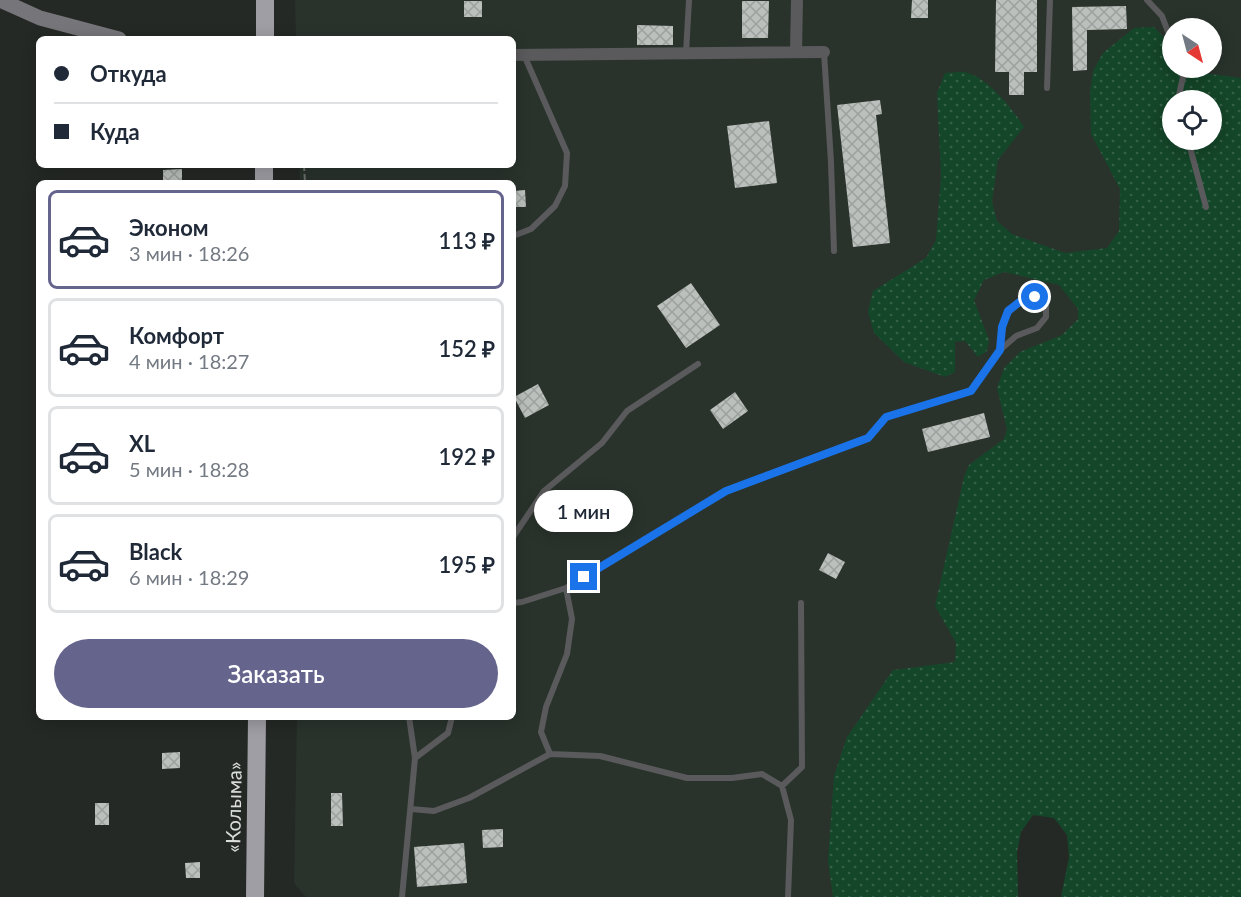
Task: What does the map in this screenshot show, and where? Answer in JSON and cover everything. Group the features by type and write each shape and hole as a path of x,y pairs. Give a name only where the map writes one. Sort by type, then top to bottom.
{"highway":[{"path":"265,0 265,36"},
{"name":"«Колыма»","path":"255,897 258,720"}],"street":[{"path":"0,0 40,18 108,36"},
{"path":"796,0 796,52"},
{"path":"518,55 824,52"}],"lane":[{"path":"686,53 689,0"},
{"path":"1047,88 1050,0"},
{"path":"1148,0 1163,18"},
{"path":"824,52 834,251"},
{"path":"516,235 531,229 555,206 565,186 567,153 518,55"},
{"path":"1191,150 1206,207"},
{"path":"516,603 566,588 726,491 868,438 886,417 971,391 1000,350 1016,336 1037,328 1046,317 1046,305 1035,297 1022,300 1008,311 1002,327 1000,350"},
{"path":"516,533 544,492 602,443 627,411 698,364"},
{"path":"550,754 541,732 546,707 567,654 572,619 566,588"},
{"path":"782,786 802,767 801,603"},
{"path":"402,897 415,758 409,720"},
{"path":"415,758 448,733 451,720"},
{"path":"411,809 434,811 469,798 550,754 600,756 687,778 732,778 762,774 782,786 791,820 788,897"}],"shaded area":[{"path":"295,0 1241,0 1241,234 925,897 306,897 294,883 297,720 516,720 516,180 300,180 299,168 516,168 516,36 296,36"}],"green space":[{"path":"1154,27 1162,35 1162,78 1222,78 1222,75 1241,78 1241,897 1061,897 1069,857 1067,835 1054,818 1033,815 1021,832 1017,852 1018,897 833,897 828,861 834,776 847,737 893,670 955,662 956,643 935,606 964,477 969,465 1004,439 1007,429 997,388 1004,368 1020,352 1062,335 1078,319 1078,309 1059,285 1004,272 984,280 974,300 989,340 987,351 978,357 965,341 955,342 955,372 945,377 904,362 874,333 868,312 873,291 926,258 936,240 941,176 937,93 945,73 962,72 973,75 990,86 1024,127 998,160 992,201 997,221 1012,234 1065,253 1107,248 1119,231 1120,189 1091,134 1090,92 1093,71 1103,53 1134,28"}],"building":[{"path":"912,0 928,0 928,18 911,18"},
{"path":"996,0 1037,0 1037,72 1024,72 1024,95 1009,95 1009,72 995,72"},
{"path":"464,1 482,1 482,17 464,17"},
{"path":"742,1 769,1 768,38 742,38"},
{"path":"1126,6 1127,29 1087,30 1087,70 1073,71 1072,7"},
{"path":"637,25 673,26 673,45 637,45"},
{"path":"880,100 882,114 876,115 890,243 853,247 837,105"},
{"path":"769,121 777,183 735,188 727,126"},
{"path":"182,169 182,180 163,180 163,170"},
{"path":"525,190 526,207 516,207 516,191"},
{"path":"691,283 720,325 686,348 657,306"},
{"path":"538,384 549,405 525,418 516,401 516,396"},
{"path":"735,392 748,411 723,429 710,410"},
{"path":"984,413 990,437 928,452 922,429"},
{"path":"828,553 845,562 836,579 819,570"},
{"path":"180,752 180,768 162,769 162,753"},
{"path":"331,793 342,793 343,826 331,826"},
{"path":"95,803 109,803 109,825 95,825"},
{"path":"503,829 503,847 483,848 482,830"},
{"path":"464,843 467,883 417,887 414,847"},
{"path":"200,862 200,878 186,878 185,863"}],"route":[{"path":"584,577 726,491 868,438 886,417 971,391 1000,350 1002,327 1008,311 1022,300 1035,297"}]}
